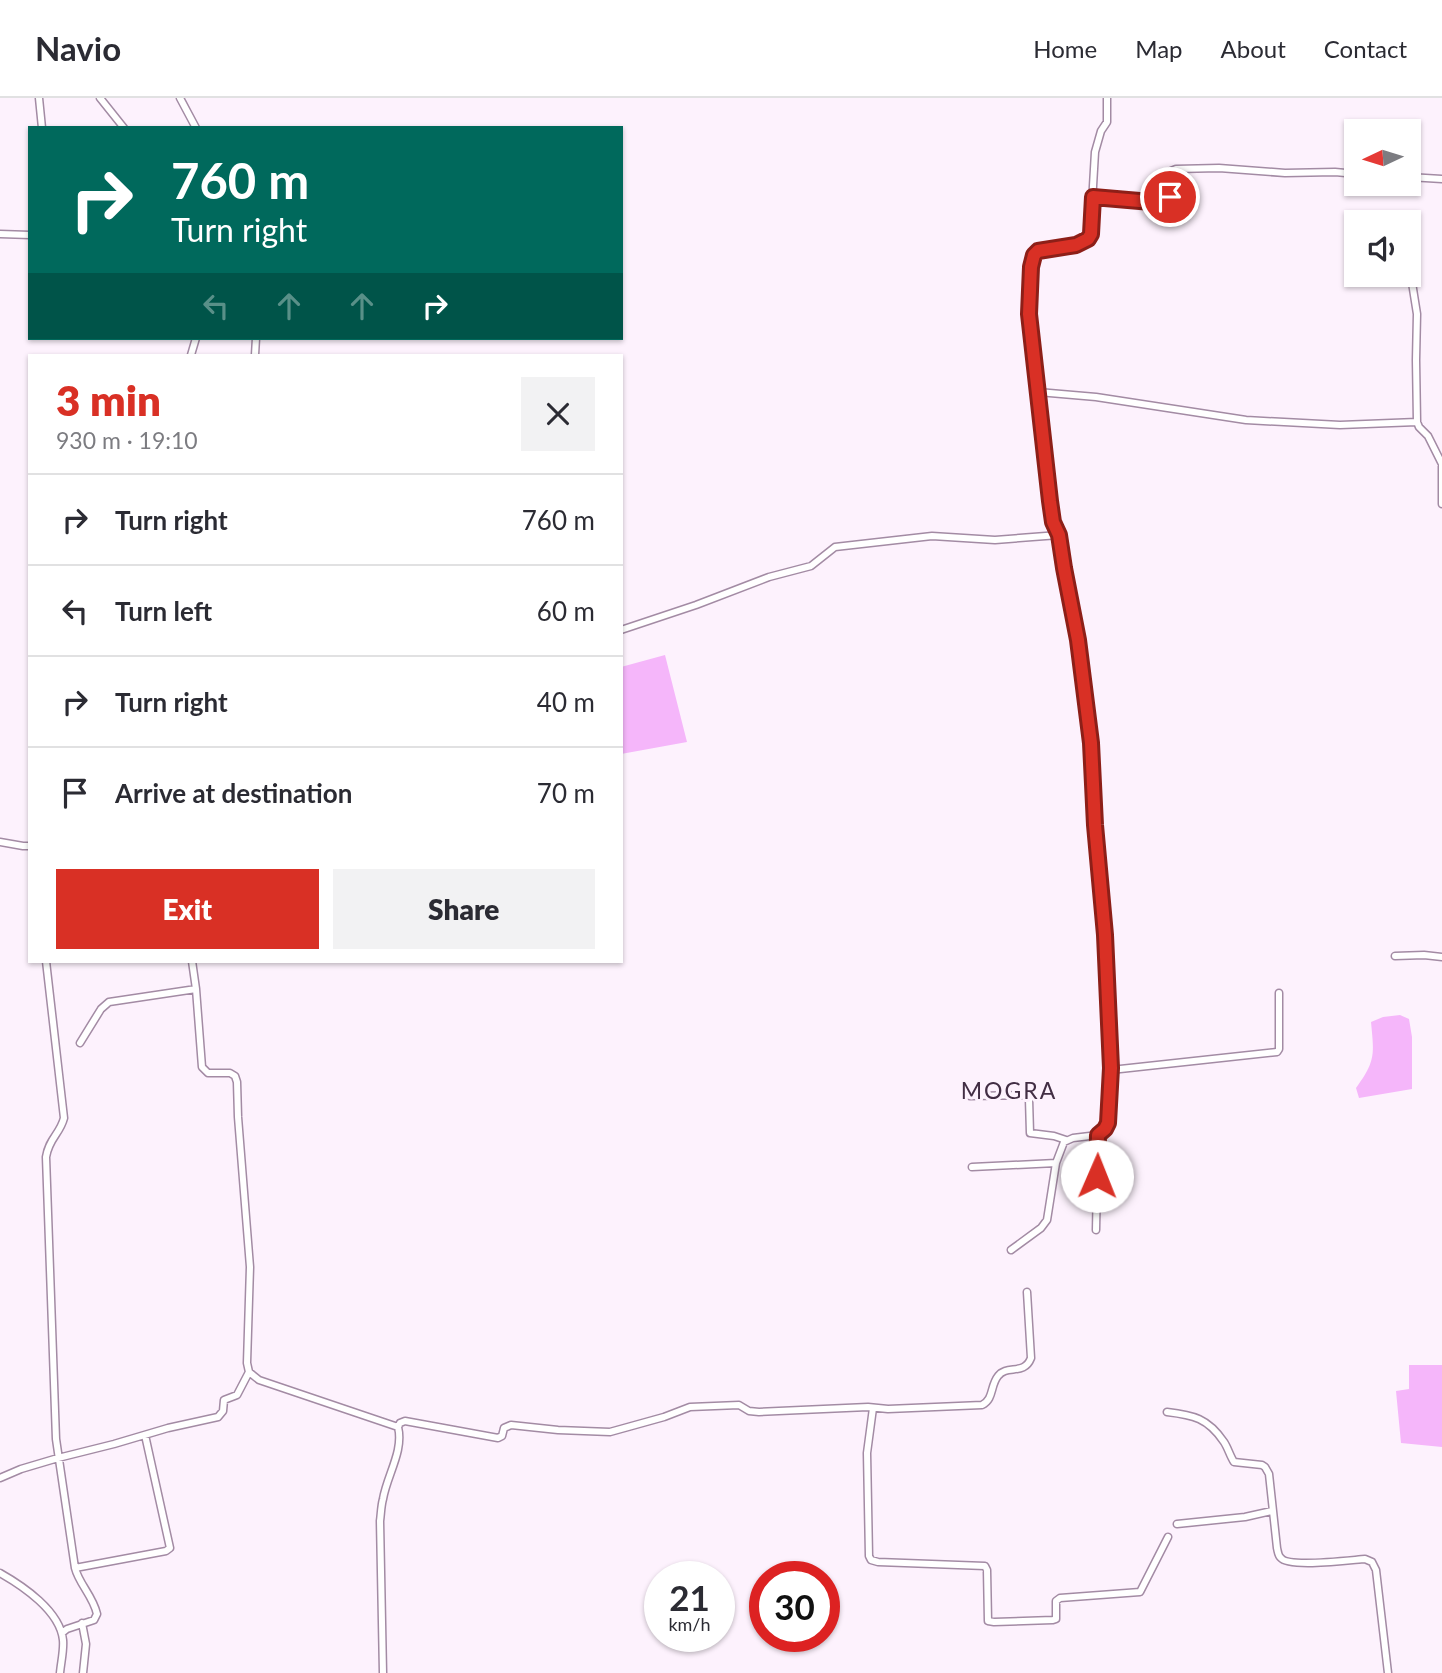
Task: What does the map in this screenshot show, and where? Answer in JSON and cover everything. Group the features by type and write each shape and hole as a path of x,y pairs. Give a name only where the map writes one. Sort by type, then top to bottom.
{"street":[{"path":"39,98 41,126"},
{"path":"90,98 101,99 122,126"},
{"path":"180,98 195,126"},
{"path":"970,1096 1027,1095 1030,1133 1066,1140 1098,1135 1108,1123 1111,1070 1105,935 1091,743 1078,640 1059,535 1053,522 1029,314 1034,255 1038,251 1076,245 1088,239 1091,234 1095,152 1101,131 1107,122 1107,98"},
{"path":"1093,197 1165,203 1170,197 1171,171 1176,169 1344,173"},
{"path":"1421,178 1442,179"},
{"path":"0,234 28,235"},
{"path":"1413,287 1417,314 1417,422 1428,436 1442,464 1442,505"},
{"path":"1038,392 1096,397 1246,420 1340,425 1417,422"},
{"path":"623,629 769,577 811,566 835,547 932,537 995,540 1059,535"},
{"path":"0,842 28,846"},
{"path":"1395,956 1442,957"},
{"path":"46,963 64,1118 61,1128 50,1141 46,1165 58,1458 75,1567 78,1577 93,1599 97,1614 94,1619 64,1631"},
{"path":"0,1478 58,1458 168,1428 218,1418 223,1411 224,1400 237,1395 249,1372 250,1267 237,1082 230,1073 208,1073 202,1067 192,963"},
{"path":"80,1043 101,1009 109,1002 196,989"},
{"path":"1111,1070 1277,1052 1279,993"},
{"path":"1096,1230 1098,1135"},
{"path":"1011,1250 1041,1228 1049,1215 1056,1163 1066,1140"},
{"path":"972,1167 1056,1163"},
{"path":"398,1427 405,1421 498,1438 502,1436 504,1428 511,1424 558,1430 610,1432 690,1407 739,1405 749,1411 758,1412 982,1405 990,1400 998,1376 1003,1371 1025,1367 1030,1362 1027,1292"},
{"path":"249,1372 260,1380 398,1427"},
{"path":"873,1408 867,1452 871,1560 985,1566 988,1621 1053,1620 1056,1619 1056,1601 1060,1598 1136,1594 1140,1592 1168,1537"},
{"path":"1167,1412 1195,1416 1205,1422 1223,1440 1234,1462 1265,1467 1270,1480 1278,1555 1285,1561 1308,1563 1365,1559 1372,1562 1376,1570 1388,1673"},
{"path":"383,1673 380,1521 383,1497 398,1448 398,1427"},
{"path":"75,1567 166,1551 170,1548 145,1435"},
{"path":"1177,1524 1245,1517 1272,1511"},
{"path":"0,1573 37,1598 64,1631 60,1673"},
{"path":"80,1624 86,1644 83,1673"}],"shaded area":[{"path":"665,655 687,742 623,754 623,666"},
{"path":"1400,1015 1409,1019 1412,1037 1412,1089 1359,1098 1356,1088 1372,1057 1371,1022"},
{"path":"1409,1365 1442,1365 1442,1447 1401,1443 1396,1391 1409,1389"}],"district":[{"name":"MOGRA","path":"1009,1090"}],"route":[{"path":"1097,1176 1098,1135 1108,1123 1111,1068 1105,935 1088,716 1074,616 1059,535 1053,522 1031,344 1031,267 1038,251 1076,245 1088,239 1091,234 1093,197 1163,203 1170,197"}]}
